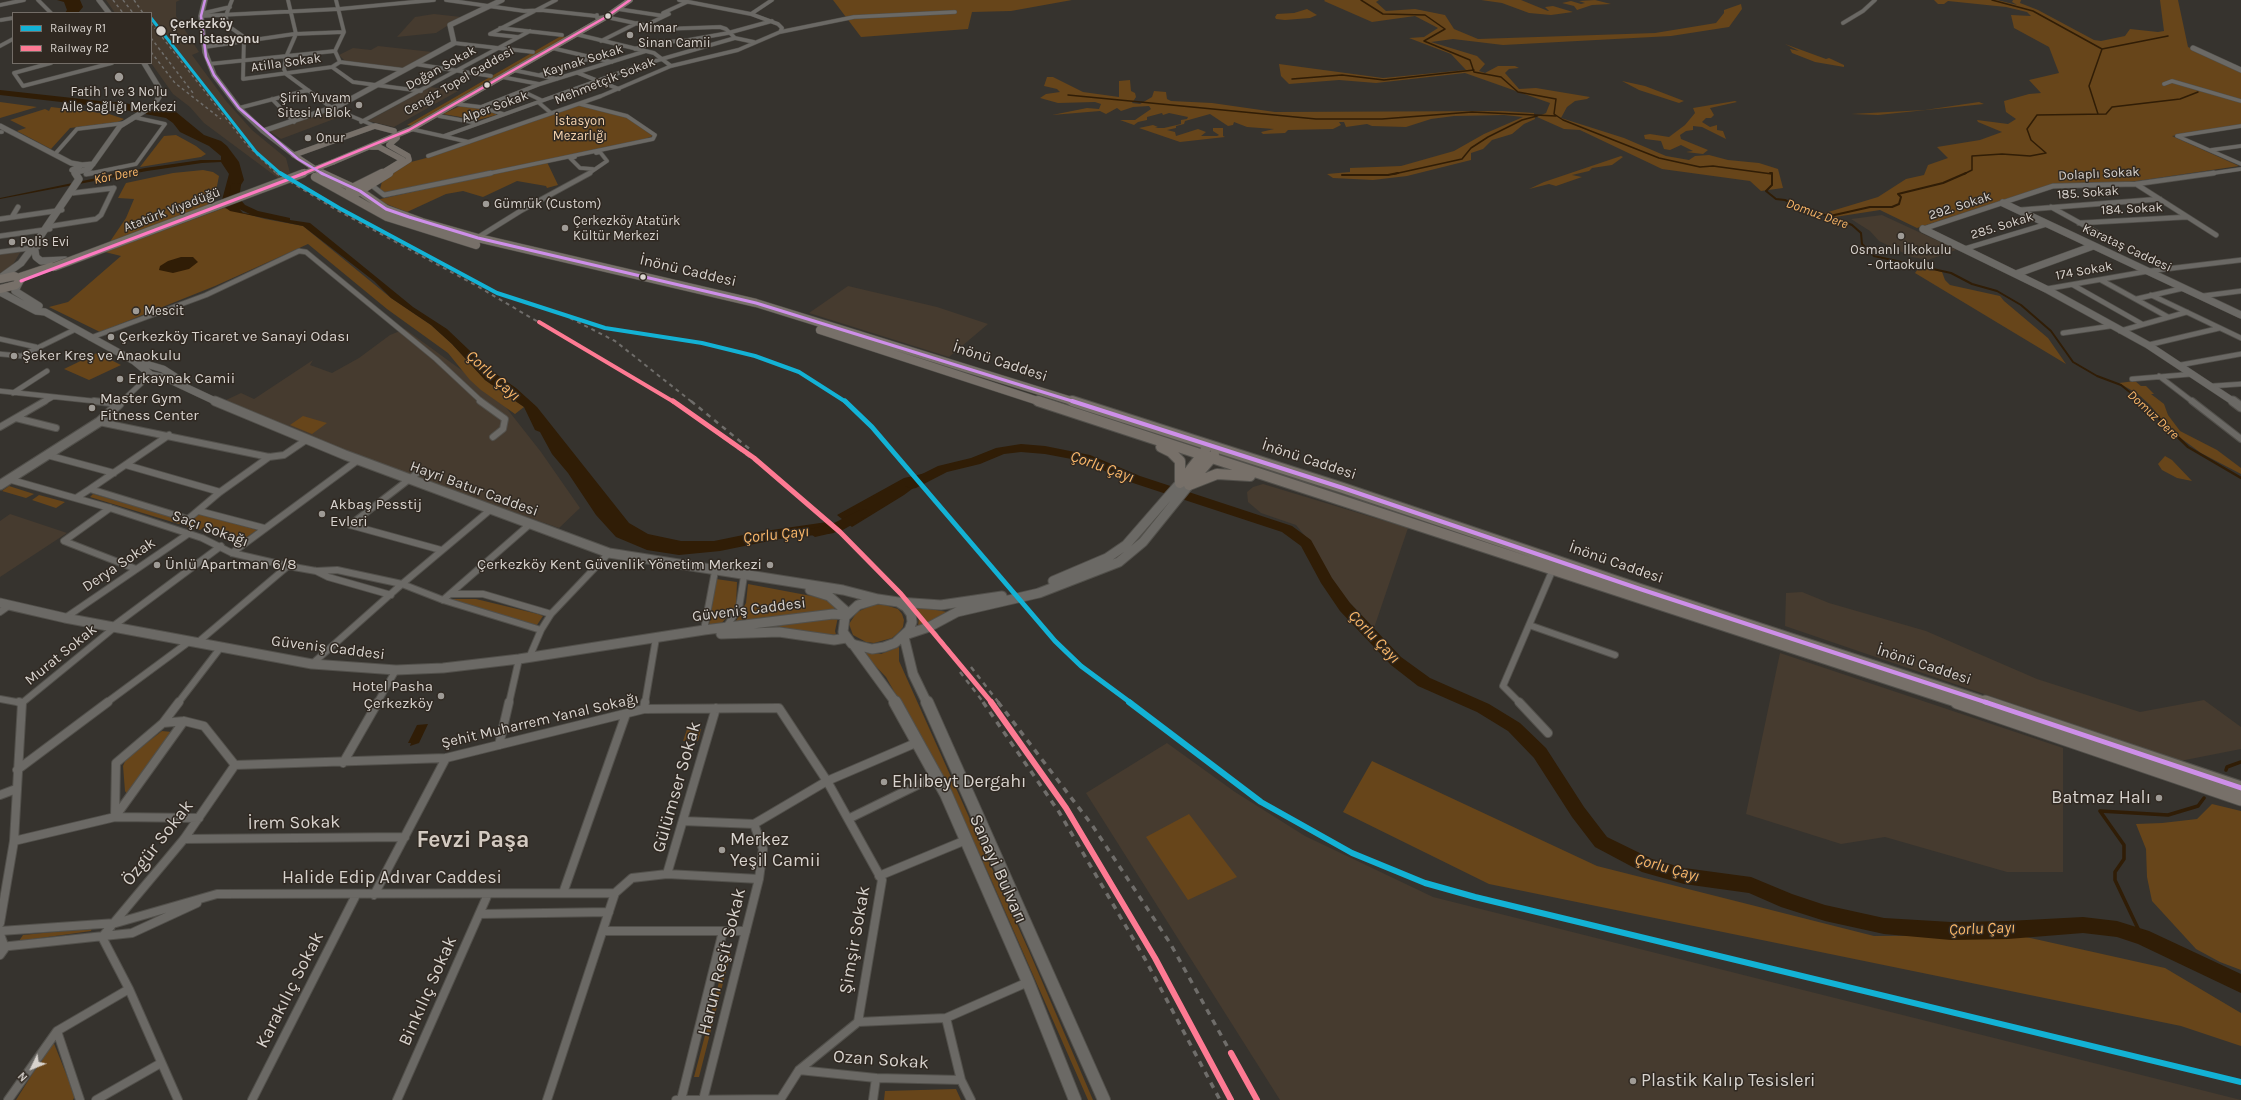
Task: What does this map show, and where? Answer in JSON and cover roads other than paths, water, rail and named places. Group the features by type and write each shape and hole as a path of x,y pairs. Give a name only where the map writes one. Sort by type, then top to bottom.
{"main road":[{"path":"205,0 201,15 205,47 209,64 214,75 239,108 263,131 310,169 353,189"},
{"path":"263,131 294,122 332,108 454,43 450,25 502,0"},
{"name":"Cengiz Topel Caddesi","path":"331,161 394,131 597,15 619,0"},
{"name":"Cengiz Topel Caddesi","path":"331,161 410,130 606,17 630,0"},
{"path":"100,1 108,12"},
{"path":"2193,48 2241,70"},
{"path":"1,294 20,278 35,248 74,190 86,169 120,126 151,106 161,91 145,64"},
{"path":"297,157 375,126 394,131"},
{"path":"0,130 86,169"},
{"path":"0,130 49,155 73,171 86,169"},
{"path":"344,194 350,195 360,191 402,166 409,160 408,156 389,144 410,130"},
{"path":"344,194 344,192 353,189 401,163 403,160 379,147 369,147"},
{"name":"Atatürk Viyadüğü","path":"20,278 96,251 331,161"},
{"name":"Atatürk Viyadüğü","path":"20,278 54,267 331,161"},
{"path":"73,171 86,169"},
{"name":"İnönü Caddesi","path":"310,169 344,194 387,218 417,228 468,243 756,303 1215,446 2194,776 2218,785 2241,799"},
{"name":"İnönü Caddesi","path":"353,189 360,191 370,199 394,212 477,238 750,308 1276,480 2194,776"},
{"name":"Karataş Caddesi","path":"2003,203 2241,315"},
{"path":"1923,229 2046,289 2148,346 2212,386 2241,408"},
{"path":"2016,274 2092,246"},
{"path":"35,248 36,257 45,262 73,259"},
{"path":"0,278 21,263 35,248"},
{"path":"0,278 20,278"},
{"name":"Hayri Batur Caddesi","path":"20,278 15,291 44,309 45,312"},
{"name":"Hayri Batur Caddesi","path":"1,294 36,311 45,312 134,361 163,369 183,385"},
{"name":"Hayri Batur Caddesi","path":"134,361 148,376"},
{"path":"148,376 163,369"},
{"path":"148,376 157,376 163,369"},
{"name":"Hayri Batur Caddesi","path":"157,376 183,385 236,411 306,440 358,460 412,477 490,510 609,553 744,576 843,590 878,599"},
{"path":"0,484 99,422 119,404"},
{"path":"1132,433 1171,452 1180,461 1184,484"},
{"path":"1165,508 1126,545 1107,558 1036,588 940,606 878,599 858,605 847,614 842,624 843,632 850,641 872,648 884,647 904,636 929,627 957,612 1038,593 1119,562 1143,542 1165,508 1215,446"},
{"path":"1184,484 1217,474 1231,474 1276,480"},
{"name":"Hayri Batur Caddesi","path":"768,579 829,596 847,614"},
{"path":"898,602 906,607 912,622 904,636"},
{"name":"Güveniş Caddesi","path":"0,603 65,618 312,664 396,670 443,668 519,660 704,630 833,614 847,614"},
{"name":"Güveniş Caddesi","path":"656,638 753,632 780,632 850,641"},
{"name":"Sanayi Bulvarı","path":"904,636 913,674 943,737 1104,1100"},
{"name":"Sanayi Bulvarı","path":"850,641 894,700 936,776 966,840 1028,982 1075,1100"},
{"name":"İnönü Caddesi","path":"2218,785 2241,788"}],"street":[{"path":"0,5 24,0"},
{"path":"38,0 51,12"},
{"path":"232,0 226,15 226,26 244,37 244,60"},
{"path":"288,0 296,34 286,56 284,69 286,74 332,108 361,122 375,126"},
{"path":"334,51 344,32 336,0"},
{"path":"382,0 383,5"},
{"path":"201,15 339,9 383,5 404,1 434,0"},
{"path":"446,0 567,17 580,15"},
{"path":"519,37 490,34 556,0"},
{"path":"679,0 751,14 772,21 782,28 780,32"},
{"path":"751,14 772,0"},
{"path":"1843,23 1863,11 1875,0"},
{"path":"646,25 669,14 663,13 688,2"},
{"path":"201,15 230,7"},
{"path":"618,9 664,16"},
{"path":"524,11 536,10 580,15 597,15 599,18 606,17 663,29 720,27 726,29 728,33 735,38 755,42"},
{"name":"Mehmetçik Sokak","path":"428,156 620,89 651,73 671,66 709,58 780,32 854,17 954,12"},
{"path":"0,20 12,18"},
{"path":"635,49 658,39 683,41 728,33 772,21"},
{"path":"601,41 638,24"},
{"path":"500,28 562,35"},
{"path":"661,33 663,29"},
{"name":"Doğan Sokak","path":"361,122 459,71 530,31"},
{"path":"205,47 296,34 344,32"},
{"path":"575,34 654,53 671,66"},
{"name":"Alper Sokak","path":"444,136 539,101 663,59 735,38"},
{"path":"0,46 12,40"},
{"path":"454,43 533,52"},
{"path":"552,48 612,62"},
{"path":"209,64 334,51"},
{"path":"334,51 340,62"},
{"name":"Kaynak Sokak","path":"481,107 540,84 646,51"},
{"path":"540,75 594,57"},
{"name":"Atilla Sokak","path":"244,60 243,79 332,67"},
{"path":"404,70 340,62 332,67 353,82 421,91"},
{"path":"47,64 20,70 14,73 23,86 32,86 109,64"},
{"path":"415,64 491,76"},
{"path":"513,70 558,79"},
{"path":"578,73 597,82 620,89"},
{"path":"502,77 540,84"},
{"path":"2164,84 2172,81 2241,101"},
{"path":"239,108 308,90"},
{"path":"522,91 539,101 551,113"},
{"path":"272,99 294,122"},
{"path":"456,104 481,107 503,114"},
{"path":"370,184 384,195 653,139 655,135 627,116 579,104"},
{"path":"86,169 136,164 165,124 134,116"},
{"path":"439,116 478,123"},
{"path":"55,154 77,129 125,123"},
{"path":"2241,126 2177,136 2241,164"},
{"path":"410,130 469,142"},
{"path":"2209,150 2241,146"},
{"path":"477,238 522,210 588,176 593,170 607,161 600,152 570,158 580,168 593,170"},
{"name":"Dolaplı Sokak","path":"2003,203 2053,186 2136,184 2241,169"},
{"path":"2136,184 2216,235"},
{"path":"0,236 96,219 101,216 114,188 74,190"},
{"name":"185. Sokak","path":"2018,210 2160,199"},
{"name":"292. Sokak","path":"1923,229 2003,203"},
{"path":"12,217 18,207"},
{"path":"2051,207 2116,243"},
{"path":"0,219 60,211"},
{"name":"184. Sokak","path":"2079,223 2187,217"},
{"name":"285. Sokak","path":"1964,249 2047,224"},
{"path":"0,252 35,248"},
{"path":"90,338 206,295 299,251 306,252 436,359 478,399 505,419 503,429 493,436"},
{"name":"174 Sokak","path":"2046,289 2149,271 2239,261"},
{"path":"2101,280 2168,317"},
{"path":"2073,285 2142,324"},
{"path":"2136,299 2184,288"},
{"path":"2202,296 2241,291"},
{"path":"2151,295 2241,338"},
{"path":"2120,331 2187,312"},
{"path":"2063,333 2111,326"},
{"path":"2148,346 2220,328"},
{"path":"0,354 21,356 36,347 76,329"},
{"path":"0,339 36,347"},
{"path":"2180,365 2241,354"},
{"path":"13,393 47,371"},
{"path":"2132,379 2193,374"},
{"path":"0,392 119,404 148,376"},
{"path":"2158,376 2241,439"},
{"path":"2212,386 2241,384"},
{"path":"0,427 53,397"},
{"path":"16,418 56,428"},
{"path":"99,422 169,435 269,457 284,455 306,440"},
{"path":"76,498 169,435"},
{"path":"47,455 114,473"},
{"path":"90,489 188,518 199,511 220,492 269,457"},
{"path":"232,552 358,460"},
{"path":"126,465 220,492"},
{"path":"412,477 350,525 442,550"},
{"name":"Saçı Sokağı","path":"8,479 110,508 188,534 221,546 232,552 316,572"},
{"path":"110,508 64,541 136,569"},
{"path":"312,664 402,584 490,510"},
{"path":"199,511 264,528"},
{"path":"443,600 530,524"},
{"name":"Derya Sokak","path":"65,618 188,534"},
{"name":"Murat Sokak","path":"22,703 114,627 221,546"},
{"path":"529,658 541,630 551,614 609,553"},
{"path":"17,770 193,642 288,566"},
{"path":"1548,733 1503,686 1553,569"},
{"path":"316,572 337,570 402,584 443,600 541,630"},
{"path":"704,630 715,571"},
{"path":"316,572 328,578 391,595"},
{"path":"726,627 739,608 744,576"},
{"path":"450,594 483,594 551,614"},
{"path":"0,612 10,605"},
{"path":"1529,625 1615,655"},
{"path":"644,709 656,638"},
{"path":"115,817 116,763 163,723 221,647"},
{"path":"499,745 519,660"},
{"path":"343,763 396,670"},
{"path":"0,699 22,703 14,841 0,923"},
{"name":"Gülümser Sokak","path":"667,874 716,708"},
{"name":"Şehit Muharrem Yanal Sokağı","path":"235,765 343,763 446,758 644,709 779,708"},
{"name":"Şimşir Sokak","path":"779,708 827,781 882,880 858,1022"},
{"path":"563,893 626,714"},
{"path":"163,723 184,721 204,726 235,765"},
{"path":"115,817 184,721"},
{"path":"683,821 754,824 827,781 918,742"},
{"path":"374,895 446,758"},
{"name":"Özgür Sokak","path":"102,938 116,923 184,839 235,765"},
{"path":"848,819 936,776"},
{"path":"0,795 16,789"},
{"path":"14,841 115,817 199,818"},
{"name":"Harun Reşit Sokak","path":"703,1099 760,880 763,849 754,824"},
{"name":"İrem Sokak","path":"184,839 405,837"},
{"path":"879,876 966,840"},
{"path":"547,1100 615,893 632,878 667,874 760,880"},
{"name":"Halide Edip Adıvar Caddesi","path":"0,931 116,923 217,894 374,895 615,893"},
{"path":"3,947 102,938 132,933 217,894"},
{"name":"Binkılıç Sokak","path":"397,1100 488,894"},
{"name":"Karakılıç Sokak","path":"252,1100 356,895"},
{"path":"480,914 609,912"},
{"path":"603,931 746,931"},
{"name":"Harun Reşit Sokak","path":"681,1100 723,931"},
{"path":"0,934 3,947 0,955"},
{"path":"102,938 129,989 175,1098"},
{"path":"676,1100 780,1100 799,1070 858,1022 946,1018 1028,982"},
{"path":"8,1100 57,1031 129,989"},
{"path":"946,1018 961,1080 971,1100"},
{"path":"57,1031 80,1100"},
{"path":"96,1100 161,1063"},
{"name":"Ozan Sokak","path":"799,1070 876,1078 961,1080"},
{"path":"873,1100 876,1078"}],"water":[{"path":"57,0 80,0 83,7 79,12 66,12 67,10 64,2"},
{"name":"Kör Dere","path":"0,90 109,102 122,102 150,110 176,112 204,135 221,141 227,146 239,162 244,180 234,196 222,200 229,174 221,162 202,163 147,171 0,199 145,168 201,160 221,160 221,156 209,146 180,132 173,123 166,118 114,108 0,95"},
{"path":"233,202 243,213 310,223 413,307 447,329 489,369 516,388 537,407 629,523 648,534 681,541 714,541 758,532 827,522 833,527 834,533 779,539 720,551 679,555 647,550 616,537 596,515 568,473 552,454 540,432 535,430 524,407 485,380 452,344 431,325 391,298 374,281 303,226 230,211 222,205"},
{"path":"181,257 193,257 198,262 189,269 173,273 159,270 160,266 168,261"},
{"path":"926,473 928,477 904,495 852,527 837,515 904,478"},
{"path":"428,724 419,743 410,746 411,743 408,743 417,725"}],"waterway":[{"name":"Domuz Dere","path":"1361,0 1383,14 1425,15 1445,29 1424,41 1470,60 1473,70"},
{"path":"1992,0 2033,11 2102,49"},
{"path":"2102,49 2168,36"},
{"path":"2098,114 2089,86 2102,49"},
{"path":"1292,79 1342,75 1384,80 1473,70"},
{"name":"Domuz Dere","path":"1473,70 1474,72 1501,77 1518,92 1556,99 1554,114 1563,120 1659,158 1700,167 1713,166 1772,174"},
{"path":"1966,173 1972,170 1972,156 2002,154 2030,156 2046,153 2031,140 2027,129 2037,115 2106,114 2112,107 2180,99 2198,92"},
{"path":"1068,95 1316,119 1382,119 1472,112 1556,116"},
{"path":"1394,174 1462,159 1471,148 1488,137 1522,120 1537,116"},
{"path":"1342,175 1388,175 1398,173"},
{"path":"1830,216 1870,207 1892,207 1899,204 1901,197 1898,194 1943,183 1966,173"},
{"name":"Domuz Dere","path":"1772,174 1772,185 1766,191 1776,199 1785,200 1810,212 1830,216"},
{"name":"Çorlu Çayı","path":"236,185 234,198 242,207 255,213 287,220"},
{"name":"Domuz Dere","path":"1830,216 1852,225 1861,233 1862,244 1874,256 1951,273 1972,284 1997,291 2021,305 2051,331 2073,362 2097,376 2121,385 2142,402"},
{"name":"Domuz Dere","path":"2141,401 2188,447 2241,478"},
{"name":"Çorlu Çayı","path":"911,485 943,469 975,461 1001,451 1021,448 1045,450 1085,458 1135,479 1287,529 1306,543 1326,580 1345,607 1396,661 1424,682 1483,708 1514,727 1540,753 1578,812 1601,842 1648,866 1684,876 1751,885 1788,901 1825,913 1884,926 1951,931 2008,930 2083,925 2117,929 2142,937 2241,984"},
{"name":"Çorlu Çayı","path":"815,532 836,528 862,513"},
{"name":"Domuz Dere","path":"2226,770 2227,767 2241,762"},
{"name":"Domuz Dere","path":"2142,937 2115,880 2115,872 2124,859 2124,845 2100,811 2168,815 2198,806 2204,798"}],"railway":[{"path":"113,0 122,12"},
{"path":"123,0 132,12"},
{"path":"134,0 142,12"},
{"path":"152,24 247,145 277,174"},
{"path":"152,39 193,93"},
{"path":"152,53 175,83 221,119"},
{"path":"276,173 335,209 477,286 674,402"},
{"path":"570,318 615,341 692,402"},
{"path":"673,401 772,473 862,553 933,630 992,703"},
{"path":"691,401 752,451"},
{"path":"971,667 999,703"},
{"path":"960,672 984,703"},
{"path":"983,702 1059,812 1145,959 1220,1100"},
{"path":"992,702 1066,808 1155,958 1231,1100"},
{"path":"998,702 1092,825 1170,943 1257,1100"}],"rail line":[{"name":"R1","path":"152,19 256,152 281,174 339,208 497,293 605,328 702,343 755,356 799,372 835,394 855,409 872,427 1055,641 1081,666 1261,802 1352,853 1425,883 1475,897 2241,1082"},
{"name":"R2","path":"539,322 664,395 754,458 840,532 901,594 989,699 1066,808 1155,958 1231,1100"},
{"name":"R2","path":"1231,1053 1257,1100"}],"place":[{"name":"Çerkezköy Tren İstasyonu","path":"161,31"},
{"name":"Mimar Sinan Camii","path":"630,35"},
{"name":"Fatih 1 ve 3 No'lu Aile Sağlığı Merkezi","path":"119,77"},
{"name":"Şirin Yuvam Sitesi A Blok","path":"359,105"},
{"name":"Onur","path":"308,138"},
{"name":"Gümrük (Custom)","path":"486,204"},
{"name":"Çerkezköy Atatürk Kültür Merkezi","path":"565,228"},
{"name":"Osmanlı İlkokulu - Ortaokulu","path":"1901,236"},
{"name":"Polis Evi","path":"12,242"},
{"name":"Mescit","path":"136,311"},
{"name":"Çerkezköy Ticaret ve Sanayi Odası","path":"111,337"},
{"name":"Şeker Kreş ve Anaokulu","path":"14,356"},
{"name":"Erkaynak Camii","path":"120,379"},
{"name":"Master Gym Fitness Center","path":"92,408"},
{"name":"Akbaş Pesstij Evleri","path":"322,514"},
{"name":"Ünlü Apartman 6/8","path":"157,565"},
{"name":"Çerkezköy Kent Güvenlik Yönetim Merkezi","path":"770,565"},
{"name":"Hotel Pasha Çerkezköy","path":"441,696"},
{"name":"Ehlibeyt Dergahı","path":"884,782"},
{"name":"Batmaz Halı","path":"2159,798"},
{"name":"Merkez Yeşil Camii","path":"722,850"},
{"name":"Plastik Kalıp Tesisleri","path":"1633,1081"}],"district":[{"name":"Fevzi Paşa","path":"473,840"}],"park label":[{"name":"İstasyon Mezarlığı","path":"580,128"}]}
